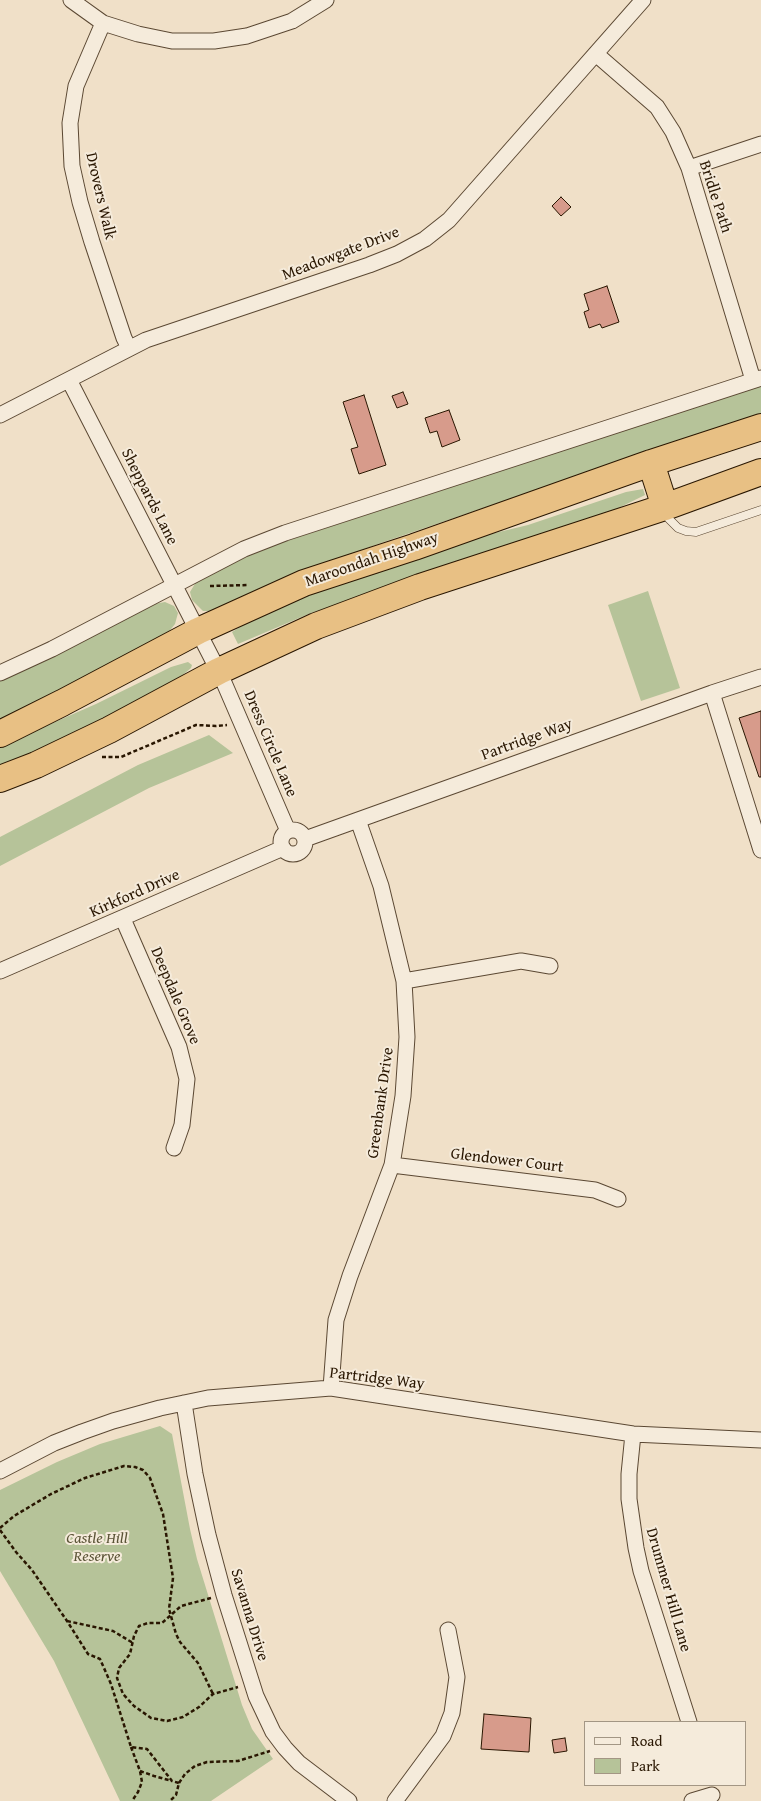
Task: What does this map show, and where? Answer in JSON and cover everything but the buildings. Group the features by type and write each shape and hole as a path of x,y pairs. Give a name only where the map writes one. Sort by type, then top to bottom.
{"highway":[{"name":"Maroondah Highway","path":"0,734 198,630 304,583 423,544 651,463 761,427"},
{"path":"651,463 664,507"},
{"path":"0,779 36,765 109,730 219,671 291,637 376,603 664,507 761,472"}],"street":[{"path":"71,0 103,23 138,34 172,41 214,41 247,36 292,21 326,0"},
{"name":"Meadowgate Drive","path":"0,415 129,348 166,332 369,265 397,254 425,239 449,220 642,0"},
{"name":"Drovers Walk","path":"103,23 76,86 70,123 72,166 90,234 129,348"},
{"name":"Bridle Path","path":"596,54 657,107 673,132 689,168 757,379"},
{"path":"689,168 761,144"},
{"path":"0,673 52,649 176,586 244,549 285,533 757,379"},
{"name":"Sheppards Lane","path":"69,380 198,630"},
{"name":"Dress Circle Lane","path":"198,630 219,671 288,831"},
{"name":"Partridge Way","path":"305,838 761,677"},
{"path":"712,693 761,850"},
{"name":"Greenbank Drive","path":"331,1388 336,1320 350,1276 392,1165 403,1096 408,1037 404,981 381,886 358,820"},
{"path":"298,830 305,838 302,849 296,853 288,853 283,848 282,836 288,831 298,830"},
{"name":"Kirkford Drive","path":"0,971 283,848"},
{"name":"Deepdale Grove","path":"123,919 179,1047 187,1079 182,1125 174,1148"},
{"path":"404,981 521,961 550,966"},
{"name":"Glendower Court","path":"392,1165 595,1190 618,1199"},
{"name":"Partridge Way","path":"0,1471 54,1443 138,1413 208,1398 331,1388 633,1434 761,1440"},
{"name":"Savanna Drive","path":"184,1402 195,1474 208,1535 224,1594 256,1696 273,1732 285,1748 299,1763 349,1801"},
{"name":"Drummer Hill Lane","path":"633,1434 630,1499 636,1548 641,1571 689,1721"},
{"path":"395,1801 443,1736 452,1713 457,1677 448,1630"},
{"path":"692,1801 712,1793"}],"lane":[{"path":"664,507 669,519 678,528 696,532 761,510"}],"path":[{"path":"210,586 258,584"},
{"path":"98,757 121,757 196,725 223,726 259,711"},
{"path":"132,1801 142,1782 140,1771 111,1684 100,1658 88,1654 32,1570 0,1529 14,1516 44,1498 85,1478 124,1466 143,1470 150,1478 163,1514 173,1578 169,1609 171,1617 178,1639 198,1663 213,1694"},
{"path":"210,1599 181,1606 171,1617 162,1623 148,1623 139,1626 134,1636 130,1654 119,1668 117,1678 123,1694 134,1706 151,1718 168,1721 183,1717 199,1707 213,1694 252,1683"},
{"path":"67,1621 113,1631 133,1643"},
{"path":"132,1747 147,1749 172,1781"},
{"path":"170,1801 176,1795 179,1784 185,1774 195,1766 207,1762 238,1761 270,1751"},
{"path":"140,1771 179,1784"}],"green space":[{"path":"761,384 761,413 378,544 281,580 214,611 203,611 192,600 190,592 196,582 262,549"},
{"path":"643,489 645,495 592,521 311,613 238,644 232,632 302,596 474,538 528,525 626,492"},
{"path":"648,591 680,688 641,701 608,605"},
{"path":"165,602 174,606 178,613 175,624 167,634 0,721 0,680 80,643 154,604"},
{"path":"188,662 192,665 191,668 165,690 0,772 0,746 96,704 171,667"},
{"path":"209,735 233,753 149,788 0,866 0,837 138,765"},
{"name":"Castle Hill Reserve","path":"160,1426 172,1434 197,1559 242,1705 252,1729 273,1759 211,1801 120,1801 54,1661 0,1571 0,1490 57,1462 100,1444"}]}
